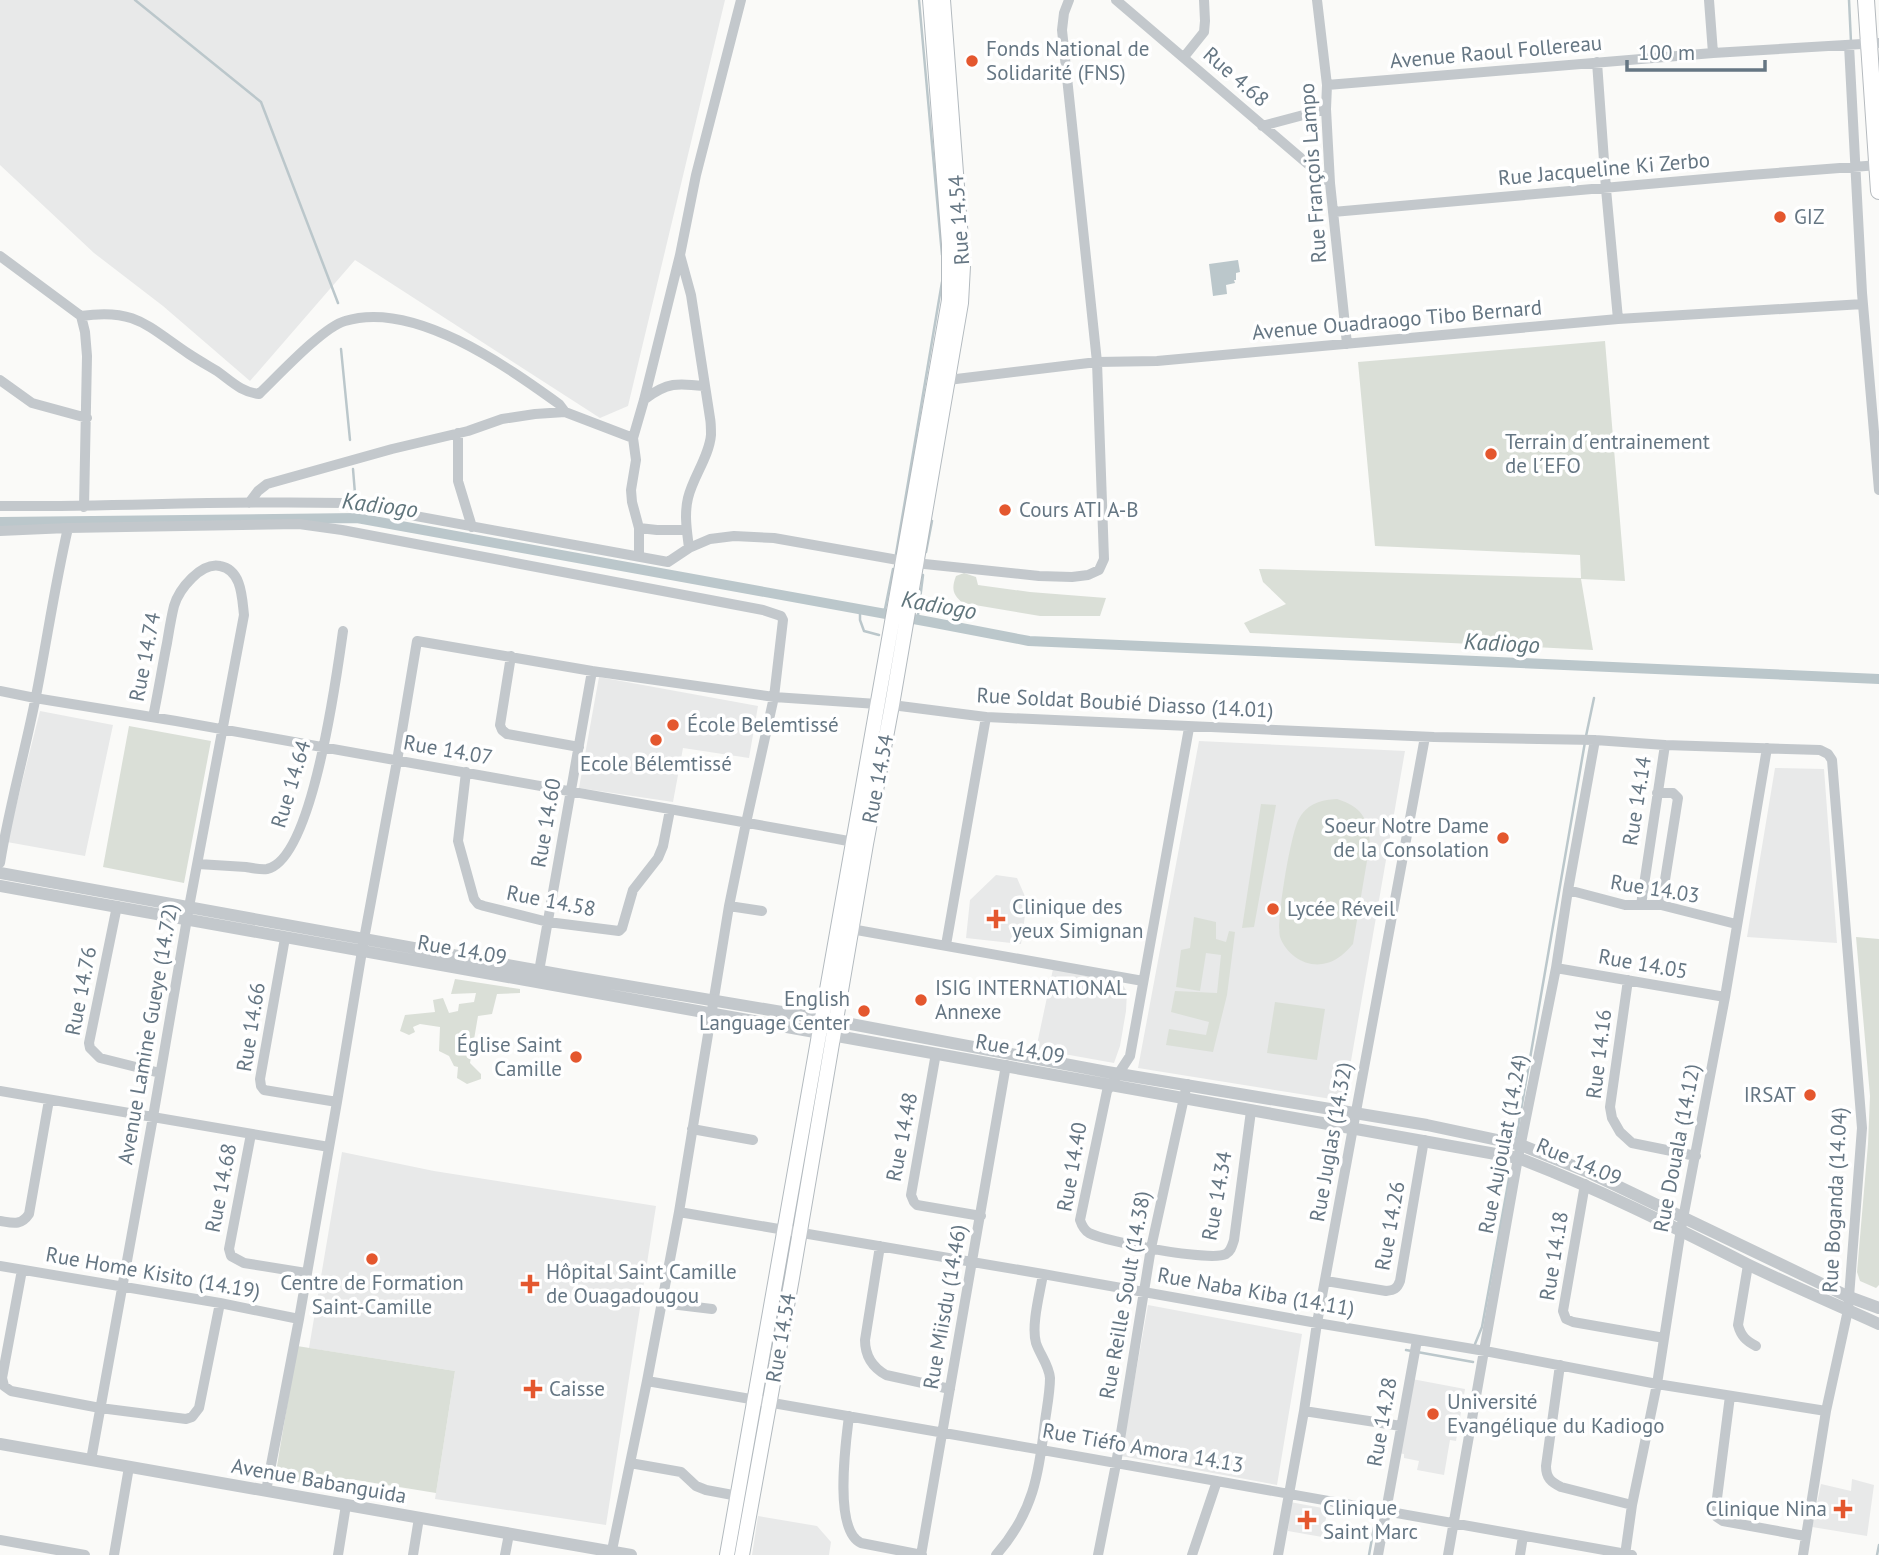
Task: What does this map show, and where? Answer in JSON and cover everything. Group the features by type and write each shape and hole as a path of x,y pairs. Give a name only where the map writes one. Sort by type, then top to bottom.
{"main road":[{"name":"Rue 14.54","path":"742,1555 763,1401 828,1027 851,929 885,705 941,379 949,300 949,244 930,0"},
{"name":"Rue 14.54","path":"941,379 961,303 962,266 943,0"},
{"path":"1866,0 1874,44 1879,191"},
{"path":"828,1027 853,842 885,705"},
{"path":"727,1555 738,1496 763,1401"}],"street":[{"path":"639,557 639,528 631,490 636,460 633,438 741,0"},
{"path":"0,506 344,503 668,562 689,548 710,539 734,536 774,538 909,562 1038,576 1072,577 1099,570 1104,559 1097,362 1062,30 1069,0"},
{"name":"Rue 4.68","path":"1116,0 1331,183"},
{"path":"1184,57 1204,32 1204,0"},
{"name":"Rue François Lampo","path":"1317,0 1327,85 1326,109 1333,212 1347,344"},
{"path":"1709,0 1713,53"},
{"name":"Avenue Raoul Follereau","path":"1327,85 1713,53 1874,44"},
{"path":"1849,45 1863,303 1879,490"},
{"path":"1597,62 1618,319"},
{"path":"1262,126 1326,109"},
{"name":"Rue Jacqueline Ki Zerbo","path":"1333,212 1878,165"},
{"path":"680,255 691,295 711,435 687,500 685,518 689,548"},
{"path":"0,256 81,316 87,356 84,507"},
{"name":"Avenue Ouadraogo Tibo Bernard","path":"941,379 1097,362 1157,361 1618,319 1863,303"},
{"path":"81,316 96,314 132,317 159,331 247,392 259,394 329,328 359,318 400,319 490,356 559,404 565,412"},
{"path":"0,380 32,403 87,418"},
{"path":"644,400 658,389 674,385 704,386"},
{"path":"249,503 267,484 502,419 565,412 633,438"},
{"path":"458,433 458,481 472,527"},
{"path":"0,531 299,524 554,570 781,616 783,620 774,697 729,906 679,1212 611,1553"},
{"path":"0,863 6,822 35,698 68,528"},
{"path":"639,528 687,530"},
{"name":"Rue 14.74","path":"153,718 174,604 186,586 201,570 213,566 233,571 239,583 244,615"},
{"name":"Avenue Lamine Gueye (14.72)","path":"91,1460 221,729 244,615"},
{"name":"Rue 14.64","path":"198,864 267,869 277,863 291,847 299,831 324,749 343,631"},
{"name":"Rue Soldat Boubié Diasso (14.01)","path":"397,761 417,641 592,671 774,697 885,705 986,717 1189,728 1595,740 1820,750 1828,754 1832,761"},
{"path":"511,656 500,725 502,730 507,734 579,747"},
{"name":"Rue 14.60","path":"538,977 592,671"},
{"name":"Rue 14.07","path":"0,691 853,842"},
{"path":"946,945 986,717"},
{"path":"1110,1085 1130,1056 1189,728"},
{"name":"Rue Juglas (14.32)","path":"1278,1555 1317,1323 1424,737"},
{"name":"Rue Aujoulat (14.24)","path":"1448,1555 1595,740"},
{"name":"Rue 14.14","path":"1641,905 1665,745"},
{"name":"Rue Douala (14.12)","path":"1628,1555 1632,1505 1657,1384 1682,1223 1725,997 1767,748"},
{"path":"266,1491 299,1319 397,761"},
{"name":"Rue Boganda (14.04)","path":"1803,1555 1826,1411 1849,1303 1862,1128 1832,761"},
{"name":"Rue 14.58","path":"466,772 458,841 474,899 484,906 548,922 619,931 633,890 658,858 670,810"},
{"path":"1657,793 1673,793 1678,798 1661,905"},
{"name":"Rue 14.09","path":"0,873 188,913 538,977 1427,1125 1588,1172 1682,1223 1849,1303 1879,1324"},
{"name":"Rue 14.09","path":"0,886 117,906 188,913 285,938 363,945"},
{"name":"Rue 14.03","path":"1567,890 1625,905 1661,905 1736,924"},
{"name":"Rue 14.76","path":"117,906 90,1048 100,1058 160,1073"},
{"path":"729,906 762,911"},
{"path":"851,929 1143,981"},
{"name":"Rue 14.66","path":"285,938 260,1079 261,1086 264,1090 337,1102"},
{"name":"Rue 14.05","path":"1556,968 1725,997"},
{"name":"Rue 14.16","path":"1628,981 1610,1107 1612,1118 1620,1132 1632,1143 1696,1156"},
{"name":"Rue 14.09","path":"828,1027 936,1053 1251,1111 1424,1140 1520,1152 1586,1184 1682,1223 1748,1265 1849,1303 1879,1308"},
{"name":"Rue 14.48","path":"936,1053 911,1195 917,1205 981,1216"},
{"name":"Rue Miisdu (14.46)","path":"922,1555 1006,1065"},
{"name":"Rue Reille Soult (14.38)","path":"1098,1555 1116,1464 1151,1248 1187,1084"},
{"name":"Rue 14.40","path":"1110,1085 1080,1220 1082,1226 1092,1234 1151,1248"},
{"path":"0,1091 329,1147"},
{"path":"0,1221 19,1224 29,1214 50,1100"},
{"name":"Rue 14.34","path":"1151,1248 1211,1257 1227,1254 1232,1248 1251,1111"},
{"path":"692,1129 753,1140"},
{"name":"Rue 14.68","path":"251,1134 229,1249 232,1256 244,1263 306,1273"},
{"name":"Rue 14.26","path":"1326,1281 1387,1291 1398,1287 1424,1140"},
{"name":"Rue 14.18","path":"1586,1184 1563,1311 1566,1319 1664,1338"},
{"name":"Rue Naba Kiba (14.11)","path":"679,1212 1485,1351 1657,1384 1826,1411"},
{"path":"880,1246 864,1340 870,1362 886,1375 950,1389"},
{"path":"1748,1265 1738,1325 1740,1334 1756,1346"},
{"name":"Rue Home Kisito (14.19)","path":"0,1266 299,1319"},
{"path":"22,1270 2,1378 4,1386 11,1391 100,1408 186,1419 192,1417 200,1408 220,1303"},
{"path":"996,1555 1026,1513 1042,1450 1050,1376 1036,1344 1034,1332 1044,1274"},
{"path":"662,1303 712,1309"},
{"name":"Rue 14.28","path":"1378,1555 1417,1340"},
{"path":"1560,1365 1546,1466 1548,1477 1552,1483 1561,1487 1632,1505"},
{"name":"Rue Tiéfo Amora 14.13","path":"647,1381 1628,1555"},
{"path":"1730,1396 1716,1506 1717,1517 1723,1521 1805,1536"},
{"path":"1304,1411 1401,1426"},
{"path":"849,1416 842,1481 852,1535 860,1543 922,1555"},
{"name":"Avenue Babanguida","path":"0,1444 631,1555"},
{"path":"629,1463 681,1472 696,1486 738,1496"},
{"path":"114,1555 130,1467"},
{"path":"1192,1555 1217,1481"},
{"path":"338,1555 346,1505"},
{"path":"413,1555 419,1518"},
{"path":"505,1555 509,1534"},
{"path":"1520,1555 1523,1536"},
{"path":"0,1540 85,1555"}],"shaded area":[{"path":"0,0 725,0 628,406 600,418 355,260 250,381 163,306 94,253 0,165"},
{"path":"1238,260 1240,272 1236,273 1235,283 1226,285 1227,294 1213,296 1209,264"},
{"name":"Terrain d´entrainement de l´EFO","path":"1605,341 1625,581 1581,579 1593,650 1250,633 1244,623 1286,604 1263,582 1259,569 1581,578 1580,555 1375,546 1358,362"},
{"path":"964,573 976,577 978,585 1106,598 1100,616 1040,616 963,603 953,588 956,576"},
{"name":"École Belemtissé","path":"599,677 758,706 749,758 683,748 673,802 579,788"},
{"path":"40,711 113,725 85,856 7,842"},
{"path":"129,726 211,741 184,883 103,867"},
{"name":"Lycée Réveil","path":"1199,741 1405,751 1344,1101 1138,1068"},
{"path":"1775,768 1824,769 1837,943 1747,937"},
{"path":"1337,799 1362,814 1370,843 1353,944 1335,960 1313,964 1293,955 1283,944 1279,928 1282,896 1296,825 1300,817 1307,808 1316,803"},
{"path":"1261,804 1276,805 1254,927 1242,928"},
{"name":"Clinique des yeux Simignan","path":"996,875 1017,878 1027,901 1021,944 966,938 970,900"},
{"path":"1194,917 1216,922 1216,939 1226,942 1229,931 1235,932 1227,995 1213,1052 1166,1045 1169,1029 1206,1035 1209,1022 1171,1012 1175,991 1217,993 1221,955 1206,953 1200,991 1176,987 1181,950 1190,948"},
{"path":"1856,937 1879,939 1879,1285 1876,1288 1860,1281 1857,1272 1870,1096"},
{"path":"1053,969 1121,982 1127,992 1126,1011 1114,1063 1036,1049"},
{"path":"455,979 520,989 520,993 497,994 492,1014 478,1016 470,1063 481,1074 481,1079 467,1084 457,1078 458,1067 454,1066 449,1056 439,1051 440,1027 420,1024 413,1027 415,1032 409,1035 400,1031 405,1015 435,1012 433,1000 443,998 449,1013 458,1011 459,1004 474,1002 476,993 451,994"},
{"path":"1275,1002 1325,1009 1317,1060 1267,1053"},
{"name":"Hôpital Saint Camille de Ouagadougou","path":"342,1152 434,1171 656,1206 606,1525 435,1499 455,1371 309,1348"},
{"path":"1148,1305 1302,1334 1277,1485 1121,1456"},
{"path":"297,1346 455,1371 436,1493 350,1479 348,1491 275,1478"},
{"name":"Université Evangélique du Kadiogo","path":"1412,1379 1465,1389 1456,1441 1450,1440 1444,1475 1417,1470 1419,1461 1404,1458 1404,1454 1398,1453"},
{"name":"Clinique Nina","path":"1852,1479 1874,1485 1867,1536 1812,1527 1821,1484 1851,1491"},
{"name":"Clinique Saint Marc","path":"1290,1502 1328,1509 1322,1537 1288,1531"},
{"path":"758,1516 817,1526 831,1542 829,1555 752,1555"}],"waterway":[{"path":"135,0 261,102 338,303"},
{"path":"919,0 942,255"},
{"path":"1849,0 1851,42"},
{"path":"896,554 942,282"},
{"path":"341,349 350,440"},
{"path":"353,469 357,518"},
{"name":"Kadiogo","path":"0,522 357,518 1029,641 1879,679"},
{"path":"926,552 932,521"},
{"path":"881,613 885,609 893,569"},
{"path":"921,620 918,615 923,575"},
{"path":"860,609 864,631 879,635"},
{"path":"1586,736 1594,698"},
{"path":"1516,1139 1585,742"},
{"path":"1475,1344 1482,1327 1510,1173"},
{"path":"1406,1350 1473,1362"},
{"path":"1369,1555 1375,1522"},
{"path":"1877,1555 1879,1545"}],"place":[{"name":"Fonds National de Solidarité (FNS)","path":"972,61"},
{"name":"GIZ","path":"1780,217"},
{"name":"Terrain d´entrainement de l´EFO","path":"1491,454"},
{"name":"Cours ATI A-B","path":"1005,510"},
{"name":"École Belemtissé","path":"673,725"},
{"name":"Ecole Bélemtissé","path":"656,740"},
{"name":"Soeur Notre Dame de la Consolation","path":"1503,838"},
{"name":"Lycée Réveil","path":"1273,909"},
{"name":"Clinique des yeux Simignan","path":"996,919"},
{"name":"ISIG INTERNATIONAL Annexe","path":"921,1000"},
{"name":"English Language Center","path":"864,1011"},
{"name":"Église Saint Camille","path":"576,1057"},
{"name":"IRSAT","path":"1810,1095"},
{"name":"Centre de Formation Saint-Camille","path":"372,1259"},
{"name":"Hôpital Saint Camille de Ouagadougou","path":"530,1284"},
{"name":"Caisse","path":"533,1389"},
{"name":"Université Evangélique du Kadiogo","path":"1433,1414"},
{"name":"Clinique Nina","path":"1843,1509"},
{"name":"Clinique Saint Marc","path":"1307,1520"}]}
